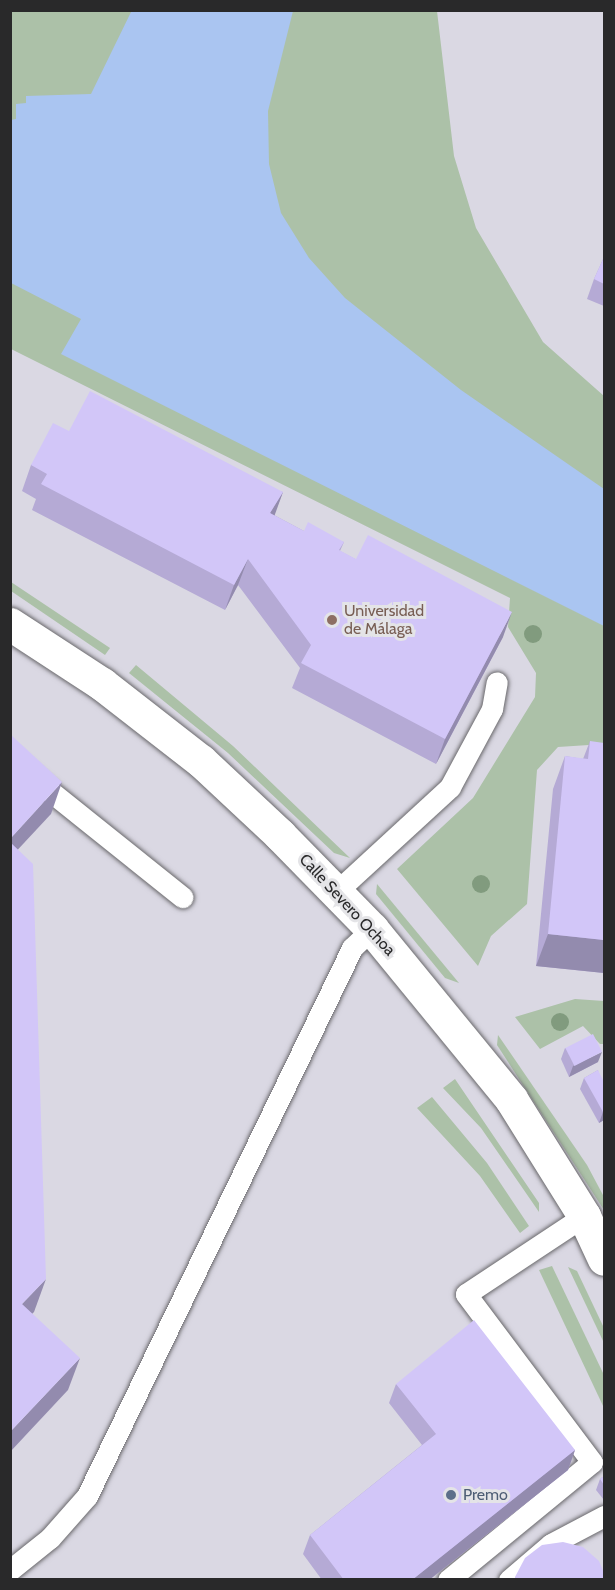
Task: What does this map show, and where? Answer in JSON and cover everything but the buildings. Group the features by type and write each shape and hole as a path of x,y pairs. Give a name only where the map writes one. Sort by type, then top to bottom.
{"street":[{"name":"Calle Severo Ochoa","path":"10,624 102,684 201,761 372,929 511,1099 584,1216 604,1259"}],"lane":[{"path":"336,892 450,787 492,709 497,682"},
{"path":"10,759 182,897"},
{"path":"10,1570 50,1538 87,1496 342,966 352,948 372,929"},
{"path":"448,1580 592,1462 466,1294 584,1216"},
{"path":"509,1580 551,1544 604,1516"}],"shaded area":[{"path":"11,11 604,11 604,1579 11,1579"}],"green space":[{"path":"10,11 437,11 454,156 476,228 543,342 604,396 604,744 558,747 537,770 527,904 491,936 478,966 397,869 473,798 535,697 536,673 508,627 510,598 11,349"},
{"path":"10,583 110,648 105,655 11,591"},
{"path":"136,665 233,746 350,858 334,853 228,753 129,673"},
{"path":"377,884 459,983 445,978 376,894"},
{"path":"575,999 604,1001 604,1044 600,1044 583,1026 540,1049 515,1017"},
{"path":"498,1035 587,1165 604,1197 604,1210 497,1045"},
{"path":"455,1079 539,1203 539,1212 481,1128 443,1088"},
{"path":"432,1097 487,1163 529,1226 520,1233 480,1176 417,1108"},
{"path":"552,1266 604,1375 604,1408 539,1270"},
{"path":"568,1267 577,1271 604,1328 604,1343"}],"water":[{"path":"132,10 293,11 268,111 269,164 281,213 309,258 345,298 461,390 604,489 604,626 61,354 81,319 11,283 11,120 16,119 16,104 26,103 26,96 91,94"}],"place":[{"name":"Universidad de Málaga","path":"332,620"},
{"name":"Premo","path":"451,1495"}]}
